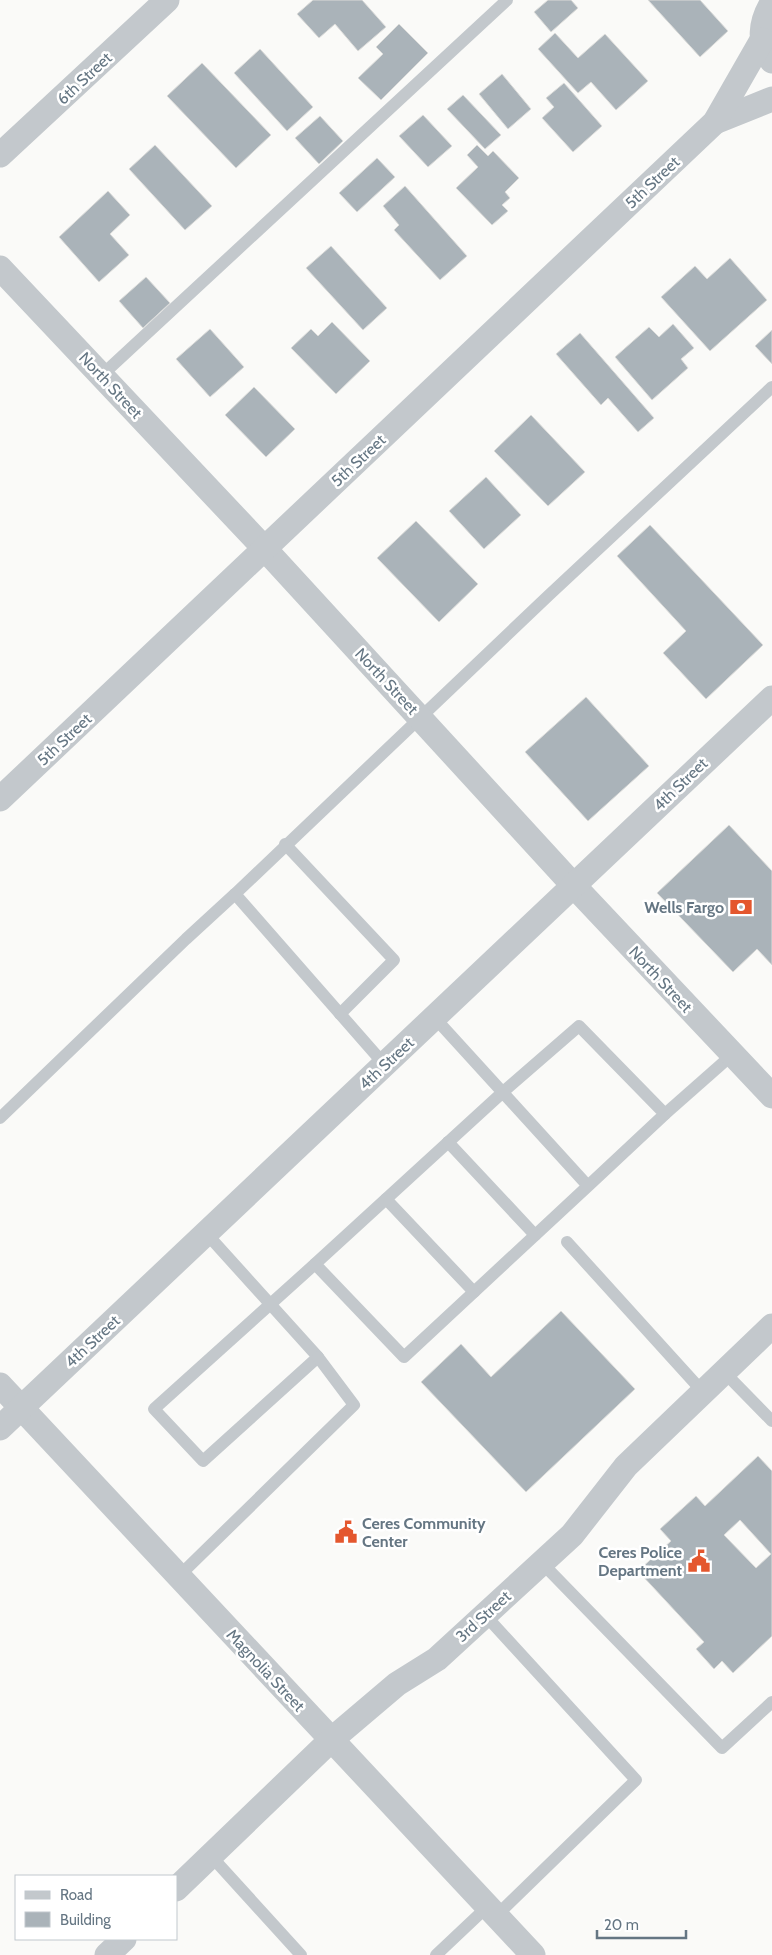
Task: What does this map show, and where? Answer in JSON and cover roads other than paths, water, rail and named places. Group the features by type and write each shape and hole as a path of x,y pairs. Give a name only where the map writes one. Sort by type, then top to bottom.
{"street":[{"name":"6th Street","path":"0,156 167,0"},
{"path":"752,0 767,32"},
{"name":"5th Street","path":"0,799 715,122 767,32"},
{"name":"5th Street","path":"715,122 772,99"},
{"name":"North Street","path":"0,268 264,548 574,886 772,1096"},
{"name":"4th Street","path":"0,1428 772,698"},
{"name":"3rd Street","path":"178,1887 331,1740 397,1684 436,1659 572,1535 626,1466 772,1326"},
{"name":"Magnolia Street","path":"0,1385 533,1955"},
{"path":"107,1955 123,1940"}],"lane":[{"path":"102,376 507,0"},
{"path":"0,1118 186,939 236,894 285,844 772,387"},
{"path":"285,844 394,960 340,1014"},
{"path":"236,894 384,1064"},
{"path":"434,1017 588,1186"},
{"path":"318,1357 203,1461 154,1409 502,1092 579,1026 665,1114"},
{"path":"315,1264 404,1357 665,1114 733,1054"},
{"path":"448,1142 535,1235"},
{"path":"386,1199 474,1292"},
{"path":"178,1577 354,1405 318,1357 206,1233"},
{"path":"567,1242 703,1392"},
{"path":"724,1372 772,1421"},
{"path":"542,1563 722,1748 772,1702"},
{"path":"436,1955 492,1911 636,1780 485,1614"},
{"path":"210,1856 301,1955"}],"place":[{"name":"Wells Fargo","path":"741,907"},
{"name":"Ceres Community Center","path":"346,1532"},
{"name":"Ceres Police Department","path":"699,1561"}]}
